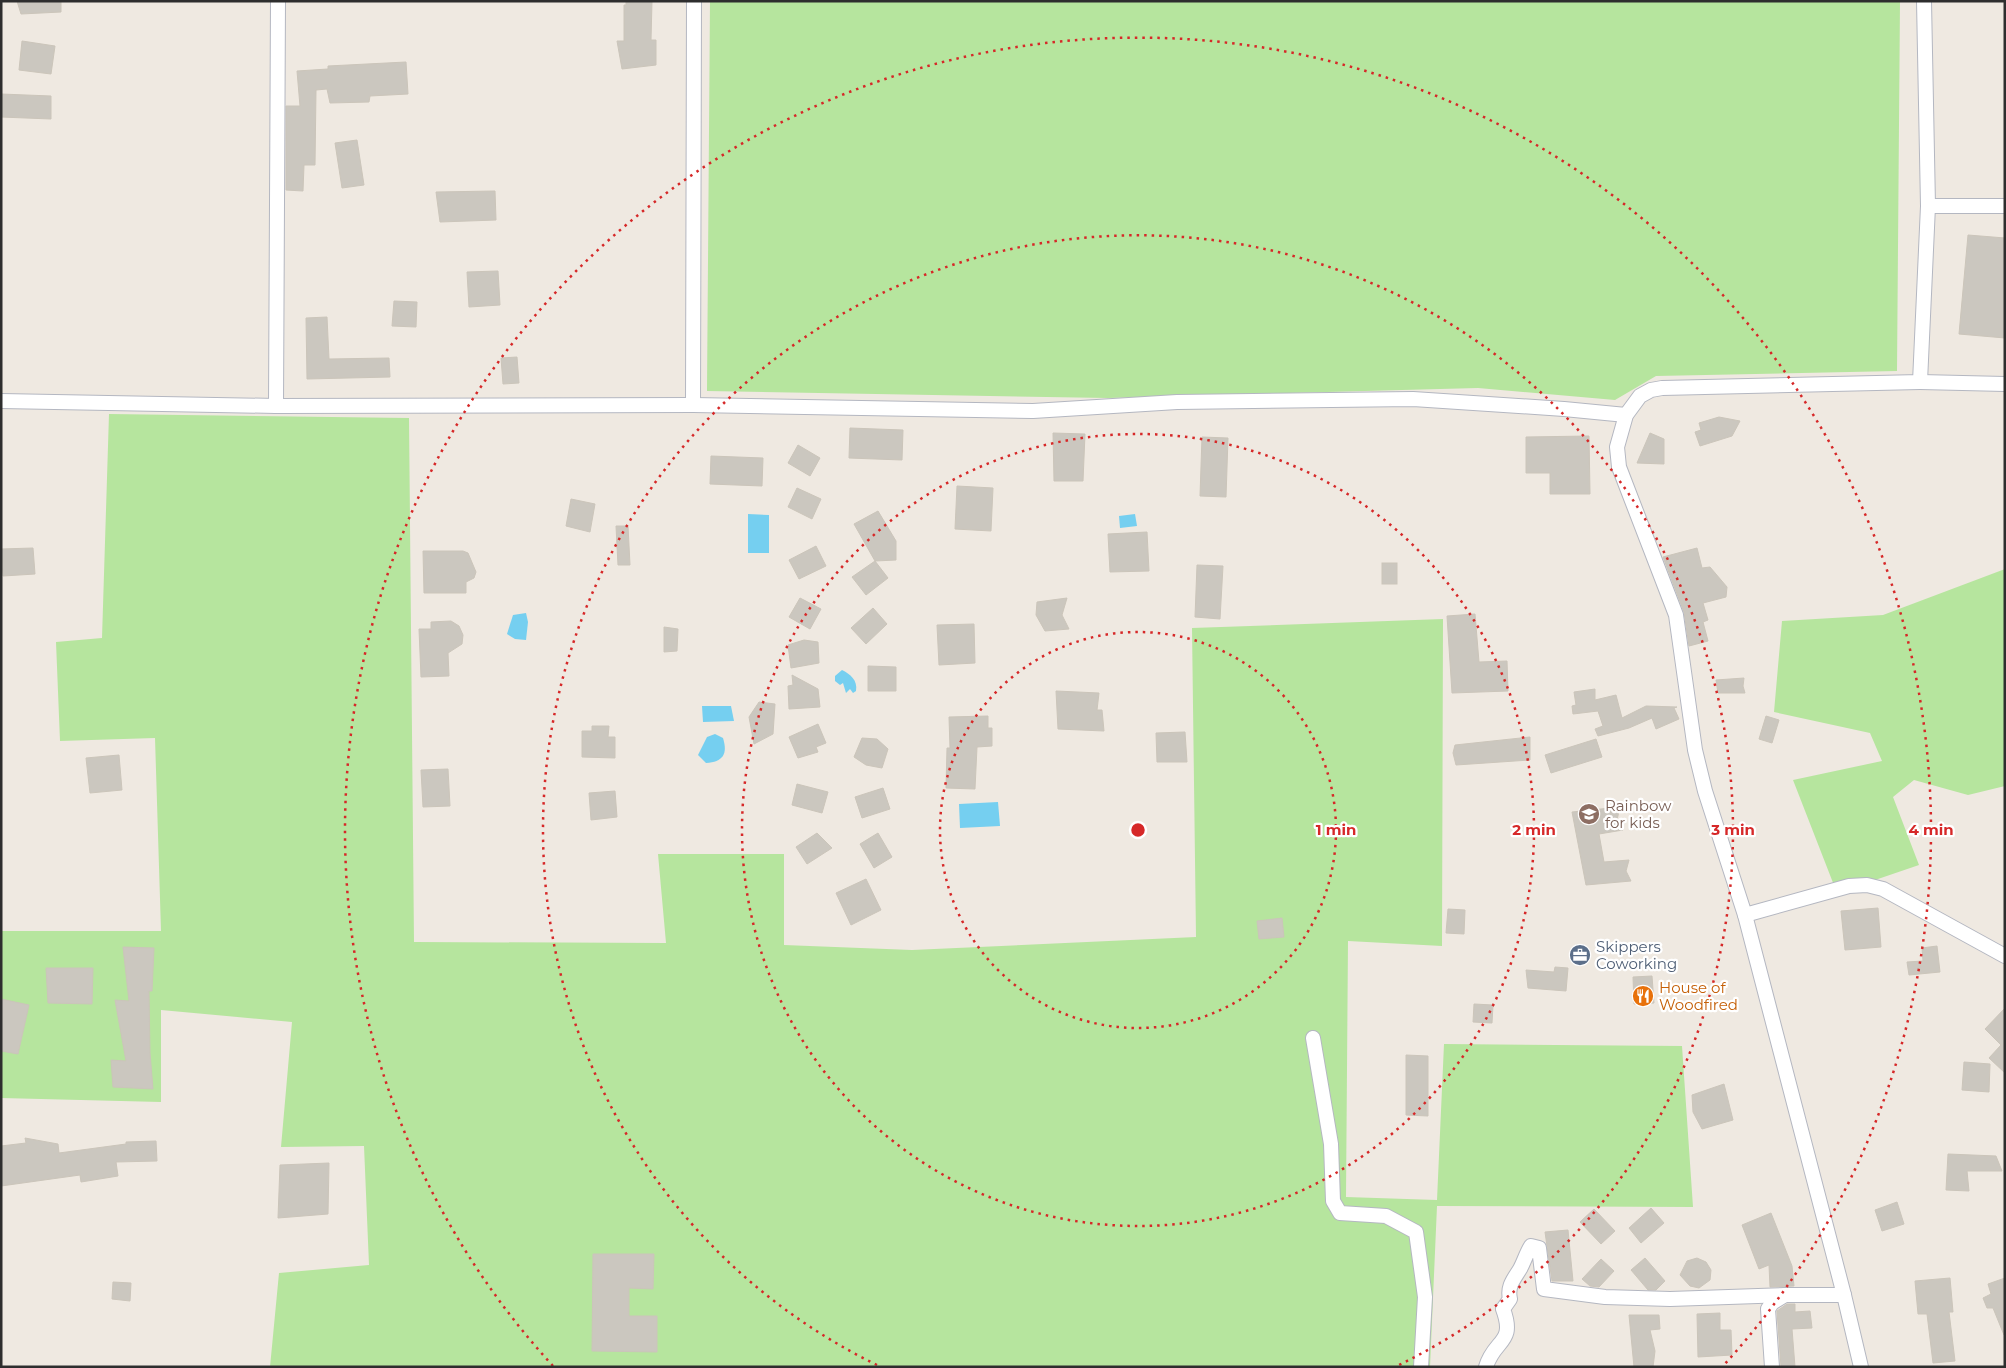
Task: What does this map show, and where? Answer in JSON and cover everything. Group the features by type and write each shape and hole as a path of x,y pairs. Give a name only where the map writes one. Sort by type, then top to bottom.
{"street":[{"path":"276,406 278,1"},
{"path":"693,405 694,1"},
{"path":"1920,382 1928,206 1924,1"},
{"path":"1928,206 2005,206"},
{"path":"1861,1367 1745,914 1705,791 1697,758 1676,615 1619,467 1616,447 1626,415 1640,396 1651,390 1662,388 1920,382 2005,384"},
{"path":"1,401 276,406 693,405 1033,411 1177,402 1413,399 1555,408 1626,415"},
{"path":"1745,914 1849,886 1867,885 1883,888 2005,956"},
{"path":"1313,1038 1332,1144 1333,1201 1340,1213 1386,1216 1416,1232 1425,1297 1421,1367"},
{"path":"1486,1367 1487,1361 1507,1335 1508,1326 1503,1309 1510,1299 1508,1292 1511,1282 1531,1246 1539,1248 1544,1289 1605,1297 1670,1299 1786,1294 1844,1295"},
{"path":"1772,1367 1768,1309 1777,1299 1786,1294"}],"green space":[{"path":"710,1 1900,1 1897,371 1656,376 1615,400 1478,388 1108,398 707,391"},
{"path":"109,414 409,418 414,942 666,943 658,854 784,854 784,945 912,950 1196,937 1192,628 1443,619 1442,946 1348,941 1346,1197 1437,1200 1444,1044 1682,1046 1693,1207 1437,1206 1430,1367 270,1367 279,1273 369,1265 364,1146 281,1147 292,1022 161,1010 161,1102 1,1098 1,931 161,931 155,738 60,741 56,642 102,638"},
{"path":"2005,569 2005,786 1968,795 1914,780 1893,797 1919,865 1837,893 1793,780 1882,761 1870,733 1774,712 1782,621 1883,615"}],"water":[{"path":"748,514 769,515 769,553 748,553"},
{"path":"1135,514 1137,526 1120,528 1119,516"},
{"path":"526,613 528,622 526,640 515,639 507,634 513,615"},
{"path":"842,670 855,681 856,691 853,693 850,689 846,693 843,683 840,685 835,681 835,676"},
{"path":"702,706 731,706 734,721 703,722"},
{"path":"715,734 723,738 724,753 717,761 706,763 698,755 707,737"},
{"path":"998,802 1000,826 960,828 959,804"}],"building":[{"path":"17,1 61,1 61,12 21,14"},
{"path":"626,1 652,1 651,40 656,40 656,65 622,69 617,41 624,41 624,5 626,5"},
{"path":"22,41 55,46 51,74 19,70"},
{"path":"406,62 408,94 370,96 369,102 330,103 327,89 316,90 315,165 304,165 303,191 286,190 286,106 300,106 297,71 328,69 328,66"},
{"path":"1,94 51,96 51,119 1,117"},
{"path":"357,140 364,185 342,188 335,143"},
{"path":"495,191 496,220 440,222 436,192"},
{"path":"1968,235 2005,238 2005,338 1959,334"},
{"path":"498,271 500,305 469,307 467,272"},
{"path":"394,301 417,302 416,327 392,326"},
{"path":"327,317 329,359 389,358 390,377 307,379 306,318"},
{"path":"517,357 519,383 503,384 501,358"},
{"path":"1719,417 1740,421 1732,436 1700,446 1695,432 1701,430 1699,423"},
{"path":"850,428 903,430 902,460 849,458"},
{"path":"1053,433 1085,434 1083,481 1054,481"},
{"path":"1650,433 1664,439 1664,464 1637,463"},
{"path":"1589,436 1590,494 1550,494 1550,473 1526,473 1526,437"},
{"path":"1202,437 1228,438 1226,497 1200,496"},
{"path":"798,445 820,458 810,476 788,463"},
{"path":"711,456 763,458 762,486 710,484"},
{"path":"957,486 993,488 991,531 955,529"},
{"path":"797,488 821,499 812,519 788,507"},
{"path":"571,499 595,504 590,532 566,526"},
{"path":"878,511 896,541 896,560 875,561 854,524"},
{"path":"616,526 628,526 630,565 618,565"},
{"path":"1147,532 1149,571 1110,572 1108,534"},
{"path":"816,546 826,566 799,579 789,560"},
{"path":"33,548 35,574 3,576 1,549"},
{"path":"1697,548 1702,568 1710,567 1727,587 1726,597 1703,603 1708,620 1703,622 1708,641 1689,646 1684,612 1663,557"},
{"path":"423,551 463,551 468,553 476,572 474,578 466,582 466,593 424,593"},
{"path":"875,561 888,578 866,595 852,577"},
{"path":"1382,563 1397,563 1397,584 1382,584"},
{"path":"1197,565 1223,566 1220,619 1195,617"},
{"path":"800,598 821,609 810,629 789,617"},
{"path":"1067,598 1062,615 1069,629 1045,631 1036,615 1037,602"},
{"path":"873,608 887,624 866,644 851,628"},
{"path":"1475,614 1479,662 1507,661 1508,691 1452,693 1447,616"},
{"path":"451,621 459,626 463,635 462,644 448,653 449,676 421,677 419,629 431,629 431,622"},
{"path":"974,624 975,663 939,665 937,625"},
{"path":"664,627 678,629 677,651 664,652"},
{"path":"804,640 818,642 819,663 791,668 788,645"},
{"path":"868,666 896,667 896,691 868,691"},
{"path":"792,675 818,689 820,707 789,709 788,686 793,685"},
{"path":"1744,678 1743,686 1745,693 1718,693 1716,680"},
{"path":"1595,689 1595,700 1616,695 1622,718 1646,706 1677,707 1674,708 1679,719 1656,729 1652,718 1629,728 1598,736 1595,729 1603,726 1598,711 1573,714 1572,706 1576,705 1574,692"},
{"path":"1056,691 1099,693 1097,710 1102,710 1104,731 1058,729"},
{"path":"759,702 775,704 773,734 754,744 749,717"},
{"path":"988,716 988,728 992,728 992,746 977,747 975,789 946,788 947,748 950,748 949,717"},
{"path":"1766,716 1779,720 1772,743 1759,739"},
{"path":"818,724 826,743 816,747 818,752 798,758 789,737"},
{"path":"592,726 609,726 608,737 615,737 615,758 582,757 582,731 592,731"},
{"path":"1185,732 1187,762 1157,762 1156,733"},
{"path":"1530,737 1530,760 1456,765 1453,753 1455,745"},
{"path":"862,738 877,739 888,749 882,768 866,765 854,757"},
{"path":"1596,739 1602,757 1551,773 1545,755"},
{"path":"119,755 122,790 90,793 86,758"},
{"path":"448,769 450,806 423,807 421,770"},
{"path":"797,784 828,792 822,813 792,805"},
{"path":"883,788 890,809 862,818 855,797"},
{"path":"615,791 617,817 591,820 589,793"},
{"path":"1620,807 1617,820 1623,830 1599,834 1604,862 1629,860 1626,871 1631,881 1586,885 1572,812"},
{"path":"817,833 832,848 807,864 796,847"},
{"path":"878,833 892,857 874,868 860,844"},
{"path":"866,879 881,910 851,925 836,893"},
{"path":"1878,908 1881,947 1845,950 1841,911"},
{"path":"1448,909 1465,910 1464,934 1446,933"},
{"path":"1282,918 1284,937 1259,939 1257,921"},
{"path":"1937,946 1940,972 1909,975 1907,962 1923,961 1922,948"},
{"path":"123,947 154,948 152,991 149,991 150,1053 153,1089 113,1087 111,1060 126,1061 115,1000 129,1001"},
{"path":"1555,967 1568,968 1566,991 1528,988 1526,970 1554,972"},
{"path":"46,968 93,968 92,1004 48,1003"},
{"path":"1652,976 1654,1003 1634,1004 1633,977"},
{"path":"1,999 29,1005 18,1054 1,1051"},
{"path":"1474,1004 1493,1005 1492,1023 1473,1022"},
{"path":"2005,1008 2005,1073 1989,1058 2001,1045 1985,1029"},
{"path":"1406,1055 1428,1056 1428,1116 1406,1115"},
{"path":"1964,1062 1990,1064 1989,1092 1962,1090"},
{"path":"1724,1084 1733,1120 1702,1129 1693,1112 1692,1095"},
{"path":"25,1138 58,1144 59,1153 126,1144 126,1142 156,1141 157,1161 116,1162 118,1176 81,1182 80,1175 1,1186 1,1146 26,1143"},
{"path":"1948,1154 1996,1156 2002,1171 1967,1171 1969,1191 1946,1190"},
{"path":"329,1163 328,1214 278,1218 280,1165"},
{"path":"1897,1202 1904,1224 1882,1231 1875,1210"},
{"path":"1651,1208 1664,1223 1641,1243 1629,1228"},
{"path":"1594,1209 1615,1231 1601,1244 1580,1222"},
{"path":"1771,1213 1792,1266 1794,1286 1770,1287 1769,1265 1759,1269 1742,1225"},
{"path":"1568,1230 1573,1281 1552,1281 1545,1232"},
{"path":"593,1254 654,1254 653,1289 629,1288 629,1316 657,1316 657,1352 592,1351"},
{"path":"1645,1258 1665,1281 1656,1290 1648,1290 1631,1270"},
{"path":"1697,1258 1706,1262 1711,1270 1710,1280 1699,1288 1690,1286 1680,1275 1687,1261"},
{"path":"1601,1259 1614,1271 1599,1287 1590,1286 1582,1279"},
{"path":"1950,1278 1953,1312 1949,1312 1955,1361 1933,1363 1927,1314 1918,1314 1915,1281"},
{"path":"2005,1278 2004,1335 1993,1308 1987,1308 1983,1298 1991,1294 1988,1284"},
{"path":"113,1282 131,1283 130,1301 112,1299"},
{"path":"1787,1304 1795,1304 1795,1312 1810,1311 1812,1328 1792,1329 1795,1367 1781,1367 1777,1311"},
{"path":"1720,1313 1720,1330 1731,1330 1732,1355 1698,1357 1697,1314"},
{"path":"1629,1315 1659,1315 1660,1329 1650,1330 1655,1351 1653,1367 1634,1367"}],"place":[{"name":"Rainbow for kids","path":"1589,814"},
{"name":"Skippers Coworking","path":"1580,955"},
{"name":"House of Woodfired","path":"1643,996"}]}
